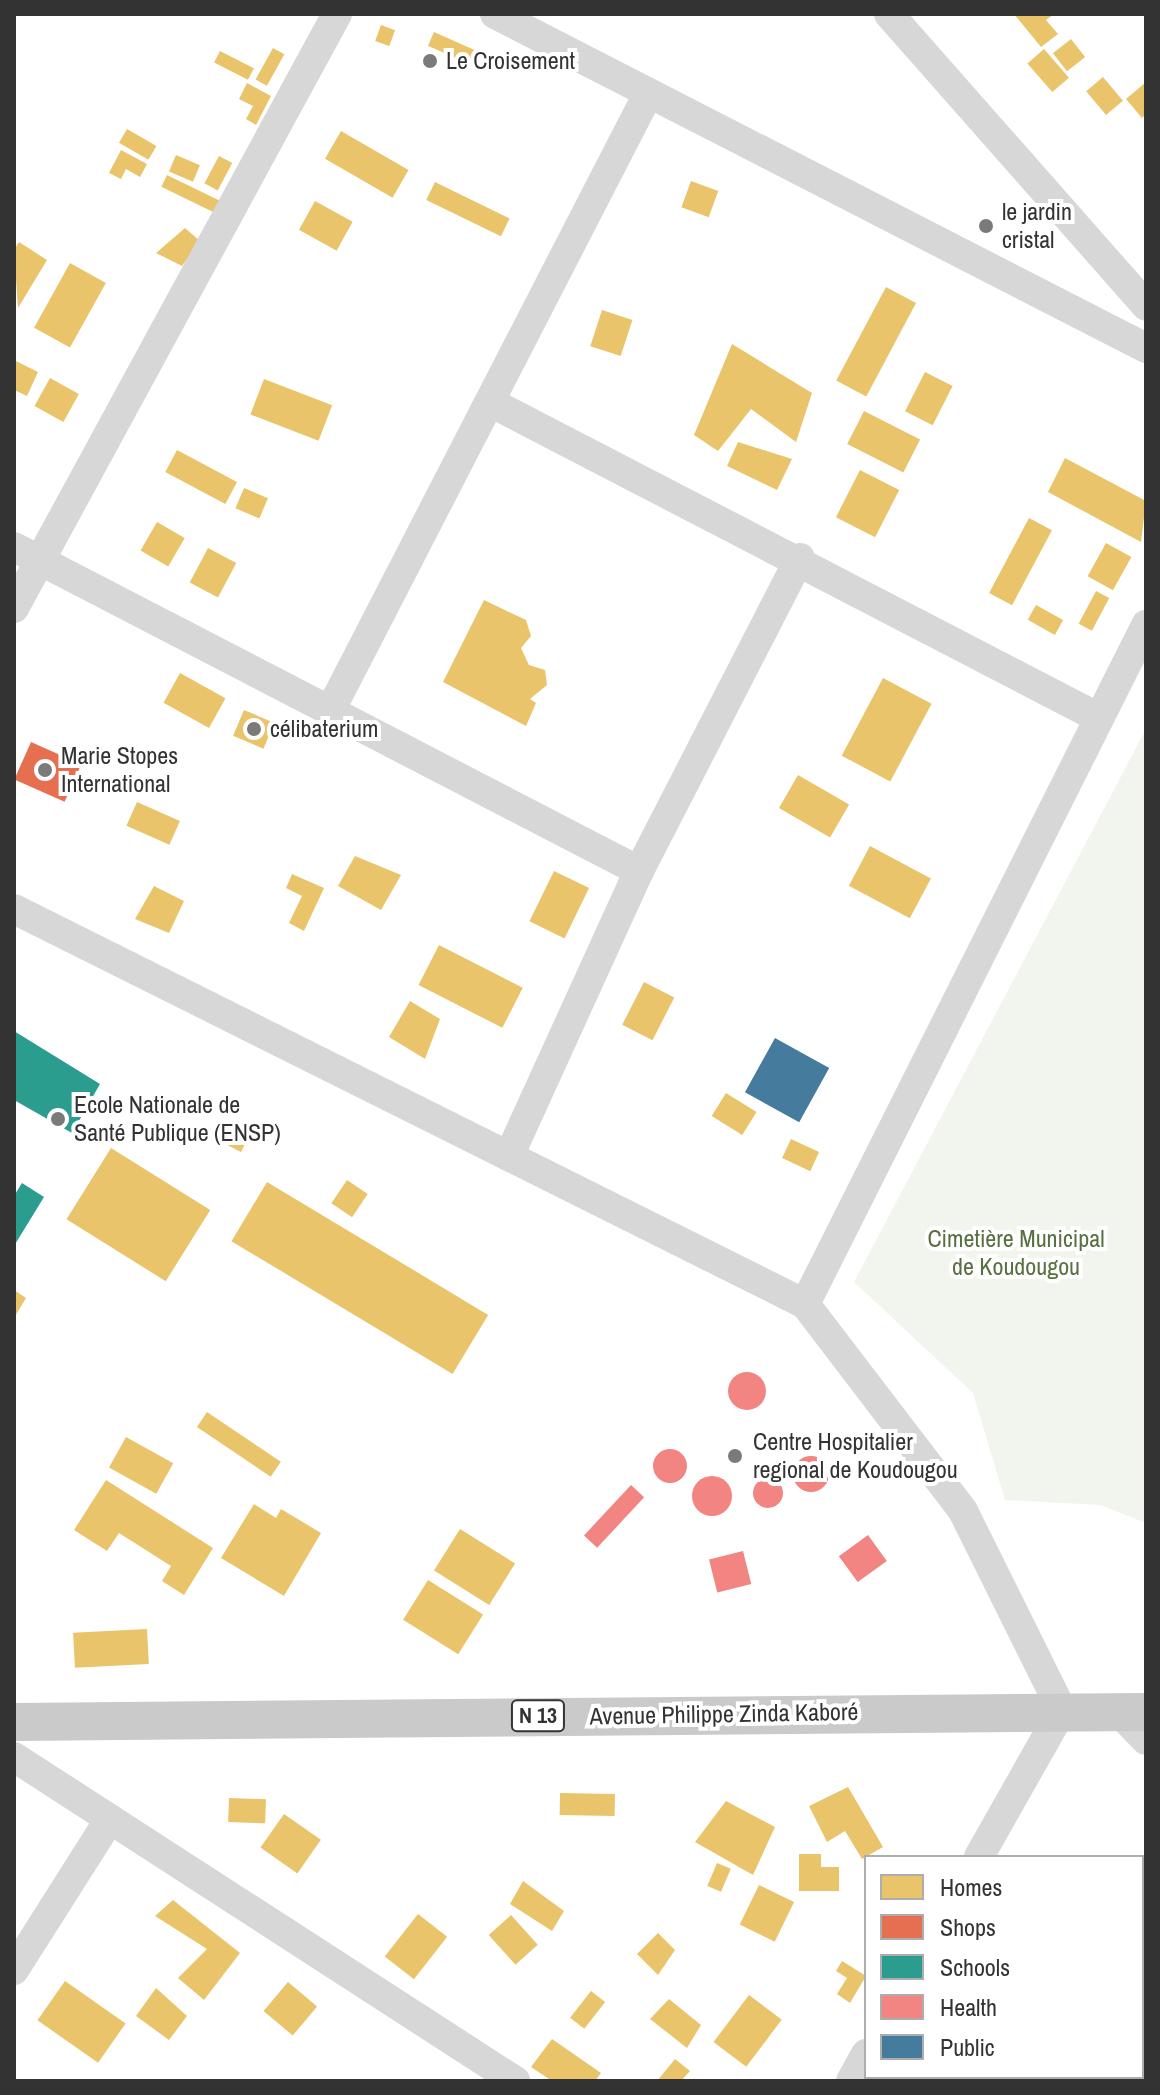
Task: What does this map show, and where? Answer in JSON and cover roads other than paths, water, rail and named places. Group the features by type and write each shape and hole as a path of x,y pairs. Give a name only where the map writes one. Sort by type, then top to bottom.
{"main road":[{"name":"Avenue Philippe Zinda Kaboré","path":"14,1722 1062,1710 1132,1712"}],"street":[{"path":"14,608 27,554 337,14"},
{"path":"495,14 647,96 1146,348"},
{"path":"889,14 1146,306"},
{"path":"330,711 647,96"},
{"path":"490,402 800,558 1099,718"},
{"path":"27,554 639,871"},
{"path":"509,1156 639,871 800,558"},
{"path":"805,1304 1146,625"},
{"path":"14,909 805,1304 963,1511 1062,1710 980,1855"},
{"path":"1132,1712 1146,1740"},
{"path":"14,1757 515,2081"},
{"path":"14,1970 110,1819"},
{"path":"851,2081 864,2058"}],"place":[{"name":"Le Croisement","path":"430,61"},
{"name":"le jardin cristal","path":"986,226"},
{"name":"célibaterium","path":"254,729"},
{"name":"Marie Stopes International","path":"45,770"},
{"name":"Ecole Nationale de Santé Publique (ENSP)","path":"58,1119"},
{"name":"Centre Hospitalier regional de Koudougou","path":"735,1456"}],"park label":[{"name":"Cimetière Municipal de Koudougou","path":"1016,1253"}]}
